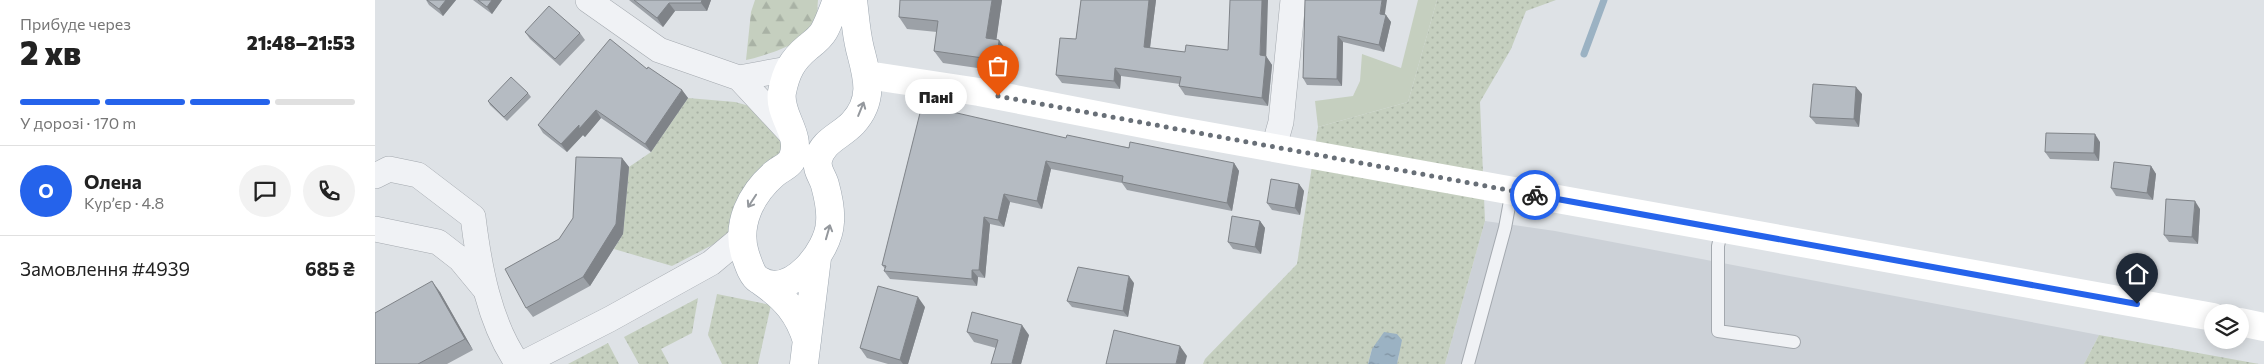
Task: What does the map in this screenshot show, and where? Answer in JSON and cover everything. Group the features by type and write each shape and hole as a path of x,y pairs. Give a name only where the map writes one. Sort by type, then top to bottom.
{"main road":[{"path":"805,352 803,327 792,309 745,254 742,237 750,203 771,176 785,166 794,156 794,137 785,116 781,98 788,69 795,58 823,32 837,0"},
{"path":"764,278 804,270 817,258 823,247 830,222 826,188 819,172 818,158 828,143 847,129 859,116 868,92 867,75 857,38 853,0"},
{"path":"823,32 838,29 846,30 857,38"},
{"path":"867,75 979,92 2204,316"},
{"path":"805,352 817,258"},
{"path":"2249,324 2264,327"}],"street":[{"path":"588,0 659,50 739,78 794,137"},
{"path":"1274,147 1281,122 1293,0"},
{"path":"739,78 788,69"},
{"path":"375,176 389,169 418,175 473,218 488,292 499,329 517,364"},
{"path":"375,229 438,242 460,259 488,292"},
{"path":"522,364 610,319 711,263 742,237"},
{"path":"711,263 764,278"}],"lane":[{"path":"1468,364 1505,228 1512,190"},
{"path":"1722,229 1718,246 1718,331 1794,342"}],"shaded area":[{"path":"1485,221 1555,231 2099,335 2084,364 1445,364"}],"green space":[{"path":"755,0 818,0 817,18 814,28 810,33 794,43 762,56 746,60 751,12"},
{"path":"1418,0 1437,0 1408,102 1318,127 1315,101 1353,96 1360,81 1362,54 1401,68"},
{"path":"1437,0 1556,0 1526,11 1511,49 1480,102 1485,221 1445,364 1397,364 1399,355 1372,349 1368,364 1203,364 1205,359 1297,264 1318,127 1408,102"},
{"path":"688,98 735,102 771,112 794,137 743,229 672,266 614,249 623,234 629,167 651,152"},
{"path":"717,294 771,305 758,364 722,364 708,335"},
{"path":"698,298 692,333 661,349 669,364 639,364 624,337"},
{"path":"2099,335 2259,364 2084,364"},
{"path":"608,343 619,364 568,364"}],"water":[{"path":"1384,332 1397,334 1402,340 1397,364 1368,364 1372,349"}],"building":[{"path":"427,0 446,0 439,9"},
{"path":"478,0 492,0 487,7"},
{"path":"634,0 702,0 701,3 669,3 657,18"},
{"path":"900,0 992,0 986,38 999,40 997,60 934,51 938,21 899,17"},
{"path":"1081,0 1149,0 1144,47 1185,52 1186,45 1228,50 1230,0 1262,0 1260,55 1266,56 1262,98 1179,86 1181,77 1115,68 1114,81 1056,75 1060,38 1076,39"},
{"path":"1305,0 1382,0 1380,14 1386,15 1379,45 1338,36 1337,79 1303,78"},
{"path":"549,6 580,33 555,59 525,32"},
{"path":"610,39 647,69 648,67 682,90 645,144 596,110 579,129 579,125 561,144 538,125"},
{"path":"511,77 528,93 504,117 488,101"},
{"path":"1813,84 1856,87 1854,119 1810,117"},
{"path":"922,105 1066,138 1067,135 1129,148 1130,142 1234,163 1227,203 1122,182 1123,176 1046,161 1037,201 1004,194 998,220 984,217 979,270 972,270 972,279 884,271 886,266 882,265"},
{"path":"2046,133 2095,134 2094,153 2045,152"},
{"path":"576,157 622,158 616,224 583,277 526,308 505,269 559,239 573,218"},
{"path":"2114,162 2151,166 2147,193 2111,188"},
{"path":"1271,179 1299,184 1295,208 1267,203"},
{"path":"2166,199 2195,201 2192,237 2164,235"},
{"path":"1232,216 1260,221 1255,247 1228,242"},
{"path":"1078,267 1129,276 1123,311 1067,301"},
{"path":"432,281 465,339 418,364 375,364 375,313"},
{"path":"878,286 918,297 900,360 860,348"},
{"path":"972,312 1022,325 1012,363 1016,364 991,364 998,340 967,332"},
{"path":"1114,330 1180,346 1176,364 1106,364"}],"waterway":[{"path":"1584,54 1604,0"}],"way so far":[{"path":"998,96 1535,195"}],"place":[{"name":"Пані","path":"998,96"}],"route":[{"path":"1535,195 2137,304"}]}
